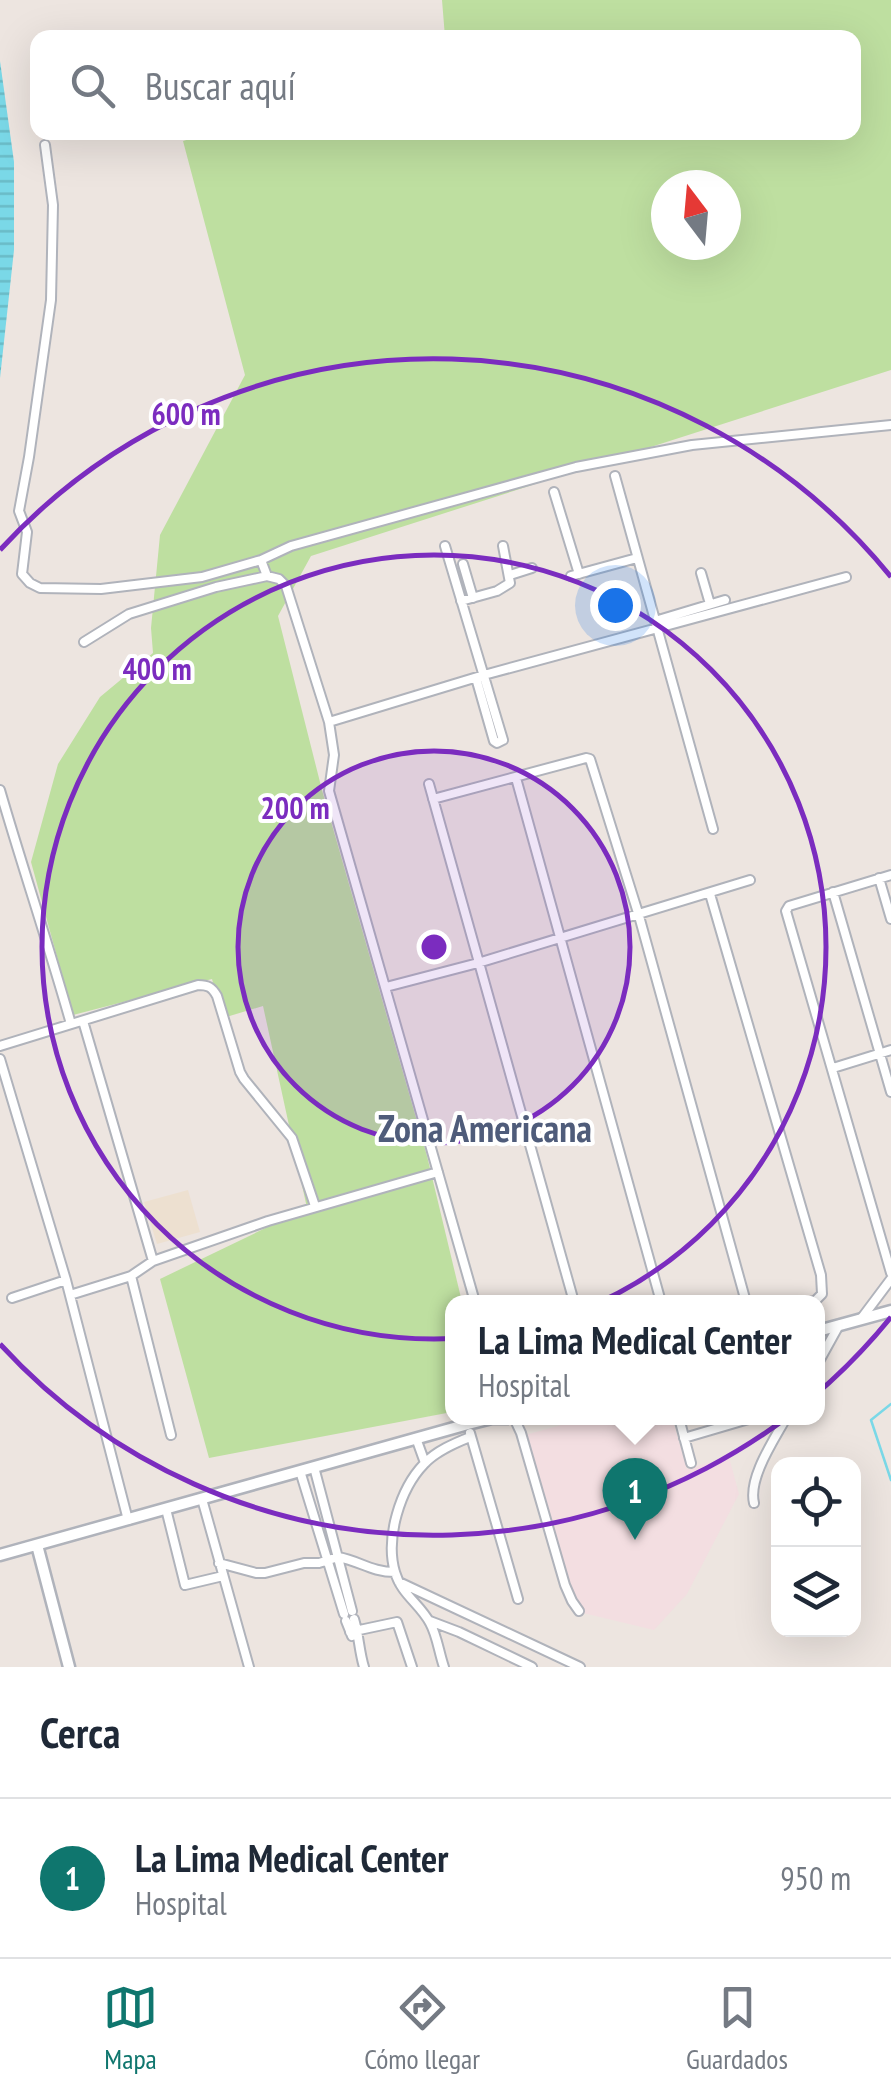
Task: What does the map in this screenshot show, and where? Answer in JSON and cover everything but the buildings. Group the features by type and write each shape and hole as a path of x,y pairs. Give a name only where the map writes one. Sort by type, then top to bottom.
{"street":[{"path":"45,145 52,205 51,300 20,511 27,532 22,574 40,588 101,588 202,577 261,560 291,546 576,466 692,445 891,425"},
{"path":"614,476 713,830"},
{"path":"554,492 575,575 637,558"},
{"path":"445,546 462,601 494,741 502,742 480,676"},
{"path":"462,601 497,591 510,582 503,546"},
{"path":"261,560 267,576"},
{"path":"463,564 473,598"},
{"path":"510,575 532,568"},
{"path":"702,573 710,604"},
{"path":"84,642 128,614 216,587 267,576 286,586 329,722 334,755 330,790 473,1295"},
{"path":"329,722 656,624 846,577"},
{"path":"656,624 725,600"},
{"path":"433,800 590,759 744,1295"},
{"path":"516,778 659,1295"},
{"path":"428,784 572,1295"},
{"path":"0,790 71,1024"},
{"path":"861,1319 891,1276 786,911 789,906 891,875"},
{"path":"879,878 891,919"},
{"path":"386,986 560,939 750,880"},
{"path":"833,892 891,1092"},
{"path":"710,894 820,1276 821,1295"},
{"path":"0,1046 207,985 213,989 244,1080 292,1138 315,1206"},
{"path":"83,1021 153,1261"},
{"path":"833,1068 891,1050"},
{"path":"0,1060 66,1280 128,1520"},
{"path":"70,1295 131,1276 153,1261 315,1206 438,1172"},
{"path":"131,1276 171,1436"},
{"path":"12,1298 66,1280"},
{"path":"825,1329 891,1311"},
{"path":"825,1350 839,1325"},
{"path":"0,1555 464,1425"},
{"path":"468,1425 518,1598"},
{"path":"515,1425 521,1434 565,1585 580,1611"},
{"path":"681,1425 691,1463"},
{"path":"684,1438 728,1425"},
{"path":"754,1503 754,1480 782,1425"},
{"path":"444,1667 430,1622 406,1596 395,1572 394,1526 403,1498 425,1462 470,1436"},
{"path":"416,1438 425,1462"},
{"path":"314,1467 338,1556 343,1596"},
{"path":"300,1471 364,1667"},
{"path":"202,1499 248,1667"},
{"path":"166,1509 186,1585 223,1576"},
{"path":"313,1512 325,1509"},
{"path":"37,1545 67,1666"},
{"path":"219,1563 256,1573 338,1556 381,1572 395,1572"},
{"path":"399,1582 580,1667"},
{"path":"354,1632 397,1622 412,1667"},
{"path":"430,1622 532,1667"}],"shaded area":[{"path":"188,1190 200,1232 157,1244 144,1202"},
{"path":"561,1425 674,1425 687,1469 729,1457 739,1494 687,1594 654,1630 583,1613 567,1586 525,1435"}],"green space":[{"path":"442,0 891,0 891,370 311,556 278,616 322,790 427,1156 460,1295 445,1295 445,1413 209,1458 160,1279 307,1208 263,1006 223,1018 212,979 73,1015 31,862 58,764 100,697 153,653 151,628 160,535 245,375 183,141 861,140 861,30 444,30"}],"water":[{"path":"0,61 14,162 14,250 0,378"}],"waterway":[{"path":"891,1404 871,1420 891,1480"}],"place":[{"name":"La Lima Medical Center","path":"635,1540"}],"district":[{"name":"Zona Americana","path":"485,1127"}]}
